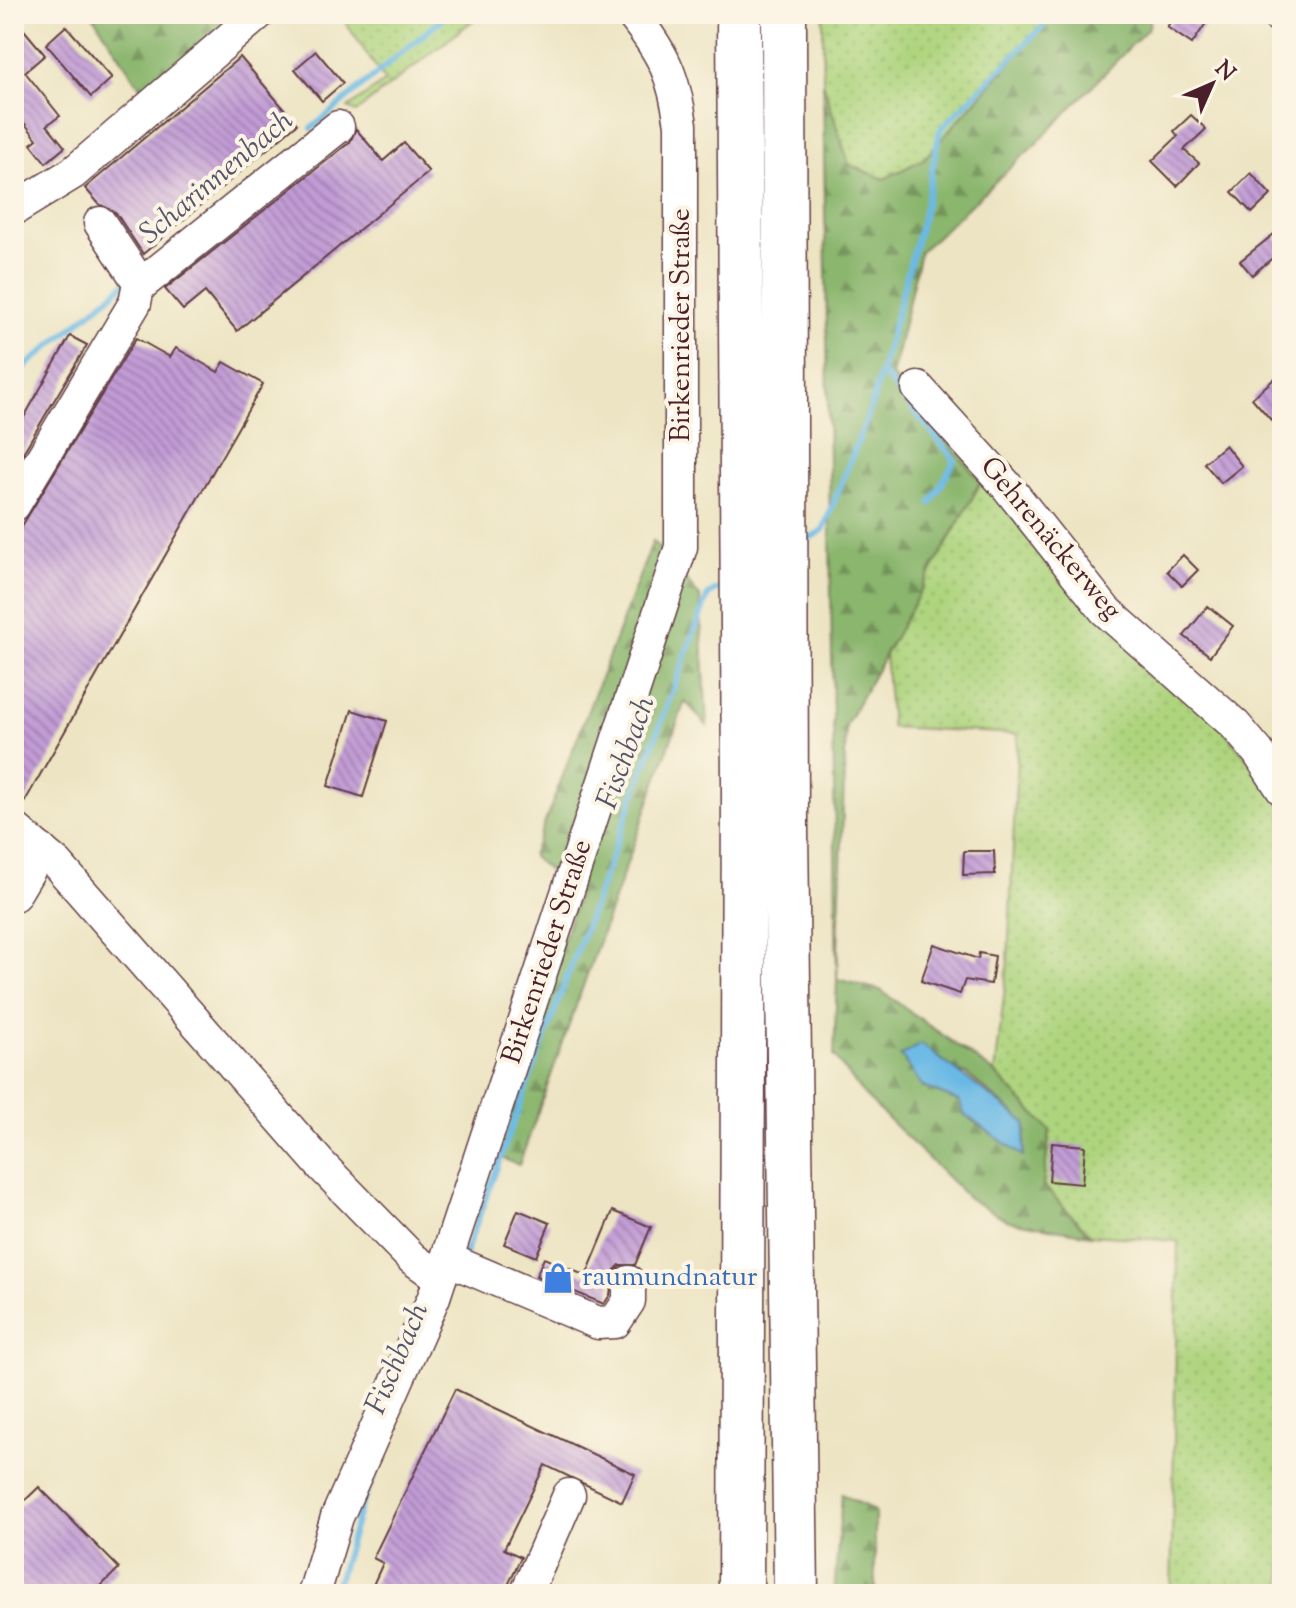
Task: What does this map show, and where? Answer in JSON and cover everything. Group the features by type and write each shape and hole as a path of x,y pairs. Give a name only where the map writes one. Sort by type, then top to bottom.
{"highway":[{"path":"739,14 741,1594"},
{"path":"784,14 785,551 796,1594"}],"street":[{"path":"14,209 73,173 258,14"},
{"name":"Birkenrieder Straße","path":"314,1594 337,1517 452,1267 681,547 681,125 675,82 651,38 632,14"},
{"path":"1276,14 1282,18"},
{"path":"136,277 338,127"},
{"path":"14,505 135,303 136,277 100,223"},
{"name":"Gehrenäckerweg","path":"918,388 1006,485 1105,610 1235,725 1258,752 1282,789"},
{"path":"14,828 68,877 321,1165 413,1259 452,1267 598,1323 615,1322 629,1301 629,1282"},
{"path":"14,895 41,850"},
{"path":"526,1594 569,1495"}],"green space":[{"path":"92,14 244,14 148,99"},
{"path":"340,14 481,14 356,112 348,108 385,81"},
{"path":"823,14 1054,14 924,159 884,179 849,165 823,83"},
{"path":"1054,14 1151,14 1149,27 1040,140 920,252 892,376 981,482 846,725 837,979 823,83 849,165 884,179 924,159"},
{"path":"892,376 1188,687 1282,801 1282,1594 1171,1594 1178,1241 1090,1235 1043,1185 1050,1130 995,1073 1008,961 1018,734 891,727 885,654 981,482"},
{"path":"653,541 700,597 707,726 685,701 519,1165 490,1154 578,896 532,856"},
{"path":"837,979 880,990 995,1073 1050,1130 1043,1185 1090,1235 1009,1221 968,1198 864,1095 834,1056","holes":["901,1056 966,1074 1026,1123 1023,1156 965,1115 959,1101 923,1087"]},
{"path":"842,1494 875,1511 875,1594 834,1594"}],"water":[{"path":"921,1044 1026,1123 1023,1156 965,1115 959,1101 923,1087 901,1056"}],"building":[{"path":"1176,14 1212,14 1192,44 1167,27"},
{"path":"14,18 45,55 25,72 60,116 47,125 65,147 46,163 31,144 37,139 14,110"},
{"path":"66,26 112,78 91,97 46,44"},
{"path":"316,51 343,83 322,101 295,69"},
{"path":"240,57 297,124 143,254 116,213 99,204 85,188"},
{"path":"1191,115 1206,129 1184,150 1199,163 1177,186 1152,161 1178,136 1174,131"},
{"path":"356,129 383,161 404,143 429,172 237,331 205,292 183,310 165,289 350,142"},
{"path":"1251,173 1271,195 1252,213 1232,192"},
{"path":"1274,234 1282,244 1282,250 1252,275 1240,261"},
{"path":"70,336 87,345 14,468 14,435"},
{"path":"136,338 170,357 176,348 218,372 224,362 263,384 20,810 14,809 14,539"},
{"path":"1282,372 1282,410 1271,420 1252,398"},
{"path":"1225,445 1242,466 1221,483 1204,463"},
{"path":"1183,555 1198,570 1182,586 1167,571"},
{"path":"1208,606 1233,626 1210,656 1184,636"},
{"path":"352,710 387,721 363,797 328,786"},
{"path":"964,851 994,851 995,874 963,875"},
{"path":"934,944 978,959 979,953 995,956 991,984 965,980 960,994 921,981"},
{"path":"1052,1143 1085,1146 1082,1184 1049,1181"},
{"path":"518,1210 550,1223 536,1257 504,1244"},
{"path":"613,1211 651,1227 635,1265 620,1265 613,1272 610,1295 604,1304 536,1276 544,1258 586,1276"},
{"path":"455,1389 635,1474 622,1502 545,1465 504,1549 521,1557 504,1594 369,1594 383,1563 373,1558"},
{"path":"39,1487 119,1568 93,1594 14,1594 14,1511"}],"waterway":[{"name":"Scharinnenbach","path":"312,128 448,14"},
{"name":"Fischbach","path":"800,544 823,530 871,408 924,212 940,130 1055,14"},
{"name":"Scharinnenbach","path":"14,376 128,281"},
{"path":"881,371 955,460 931,503"},
{"name":"Fischbach","path":"465,1254 708,595 727,584"},
{"name":"Fischbach","path":"334,1594 360,1508 386,1446"}],"place":[{"name":"raumundnatur","path":"558,1278"}]}
